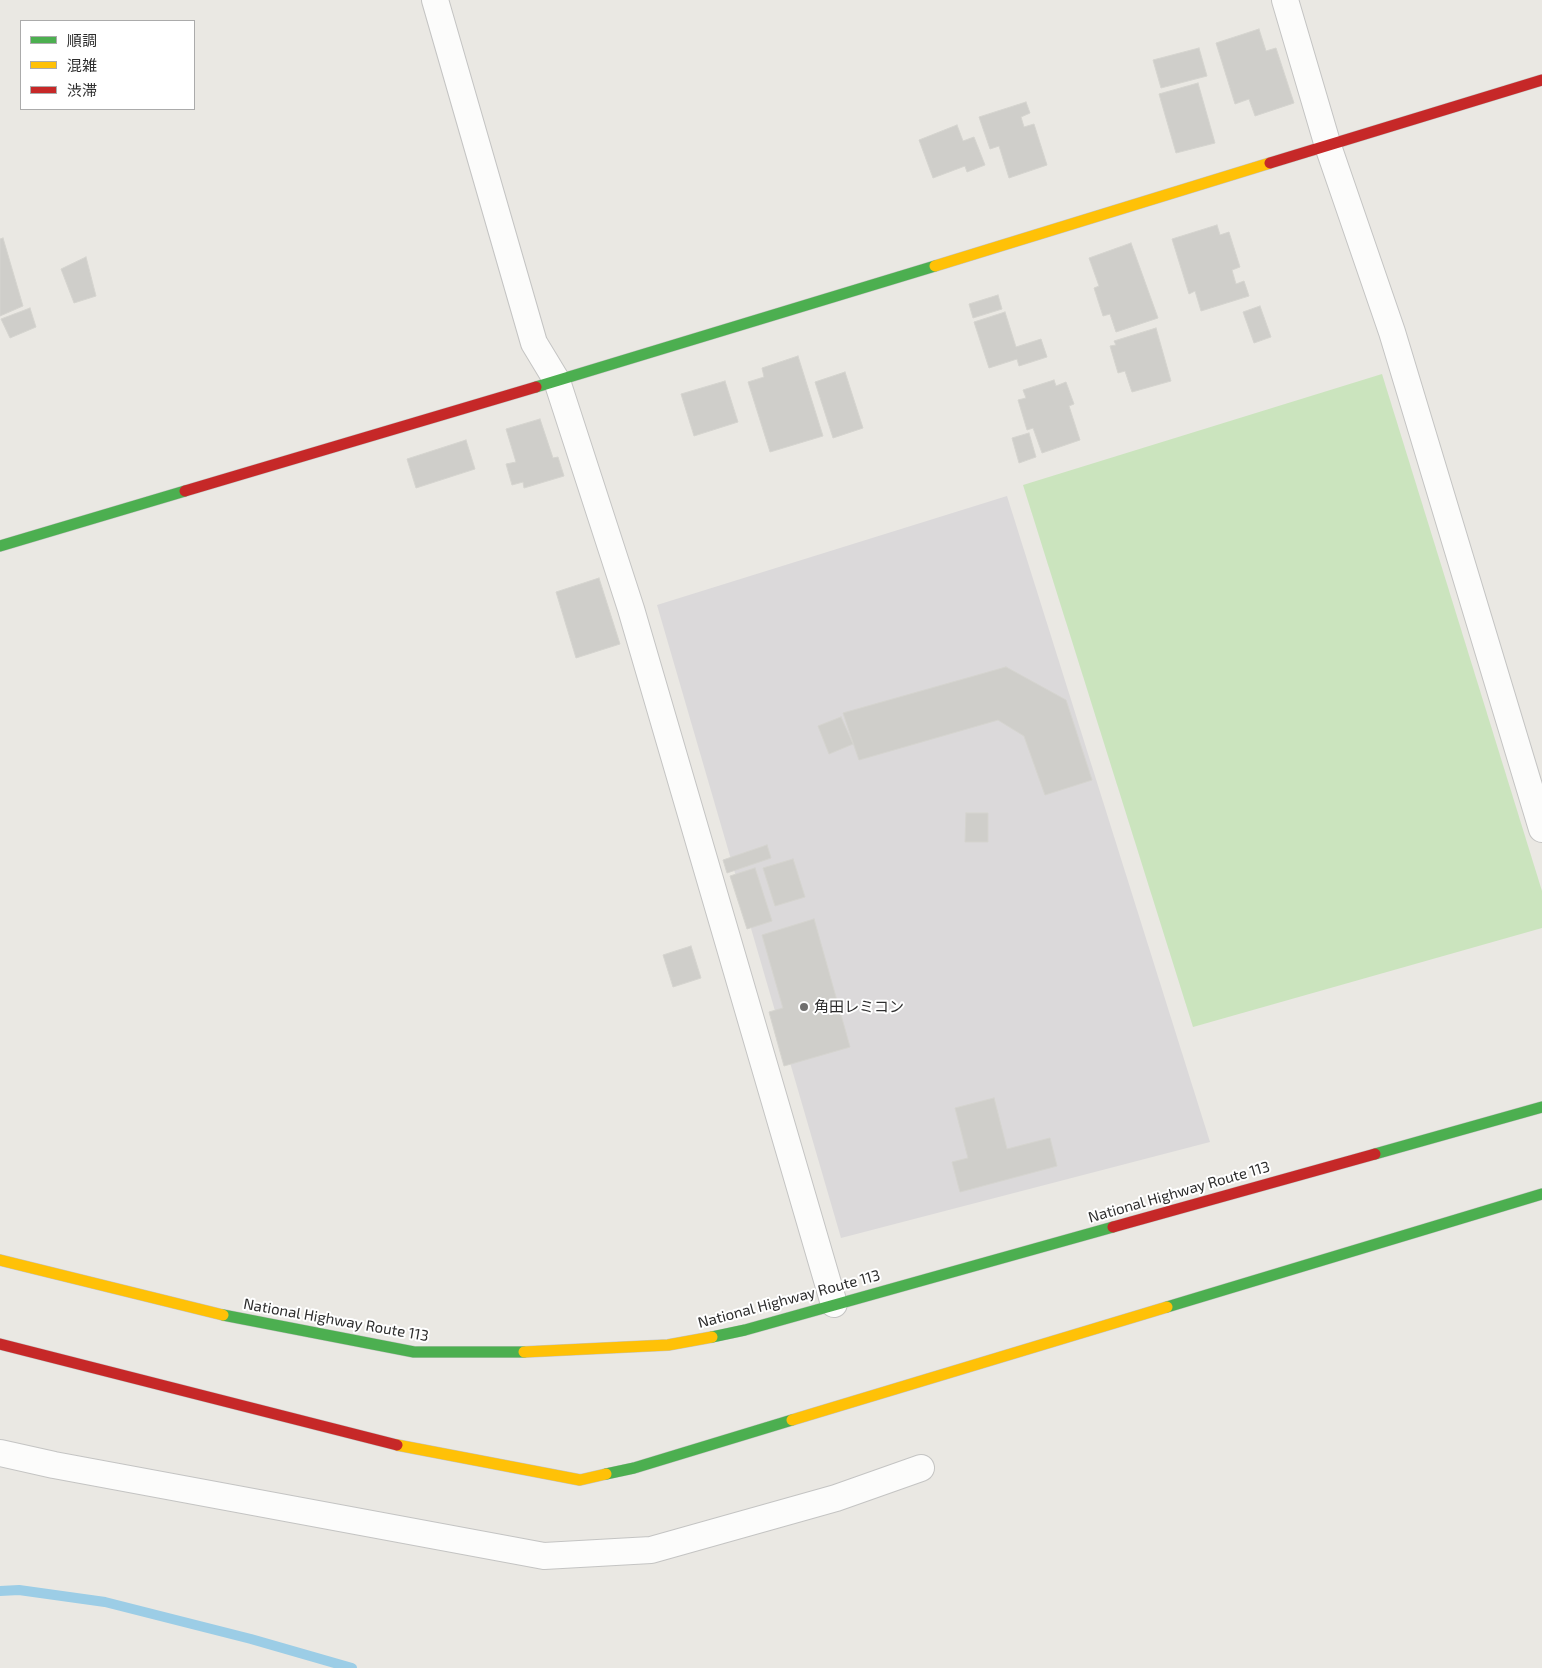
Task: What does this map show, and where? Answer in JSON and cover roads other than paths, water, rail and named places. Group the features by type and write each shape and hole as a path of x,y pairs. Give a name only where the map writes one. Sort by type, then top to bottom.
{"main road":[{"path":"0,546 557,381 1542,80"},
{"name":"National Highway Route 113","path":"0,1260 233,1317 414,1352 530,1352 668,1345 745,1330 1542,1107"},
{"path":"0,1344 425,1452 580,1480 634,1468 1542,1194"}],"street":[{"path":"435,0 534,343 557,381 634,619 834,1304"},
{"path":"1285,0 1328,146 1392,332 1542,829"},
{"path":"0,1453 84,1471 544,1556 651,1550 836,1498 921,1468"}],"waterway":[{"path":"0,1591 19,1590 105,1602 251,1639 352,1668"}],"place":[{"name":"角田レミコン","path":"804,1007"}]}
